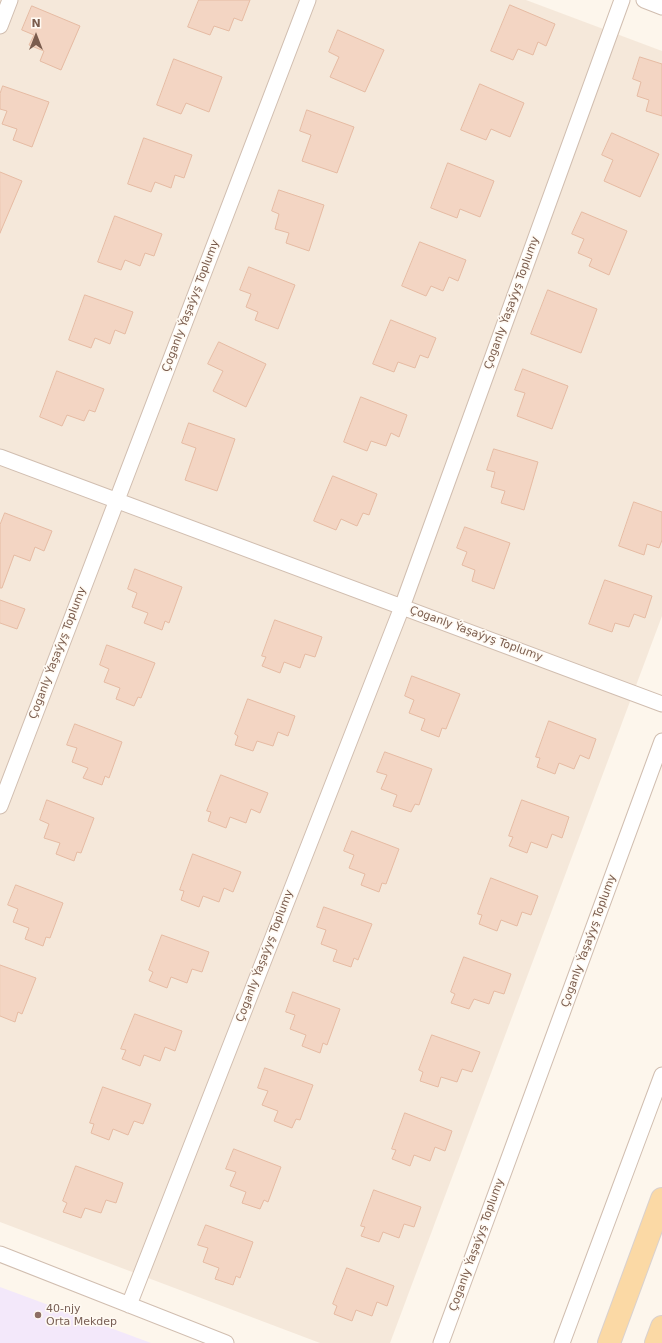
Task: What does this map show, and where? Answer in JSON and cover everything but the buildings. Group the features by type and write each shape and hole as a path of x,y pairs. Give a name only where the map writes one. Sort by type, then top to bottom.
{"main road":[{"path":"609,1343 662,1199"},
{"path":"656,1343 662,1327"}],"street":[{"path":"0,26 10,0"},
{"name":"Çoganly Ýaşaýyş Toplumy","path":"0,806 308,0"},
{"name":"Çoganly Ýaşaýyş Toplumy","path":"129,1305 402,607 622,0"},
{"path":"644,0 662,7"},
{"name":"Çoganly Ýaşaýyş Toplumy","path":"0,457 662,704"},
{"name":"Çoganly Ýaşaýyş Toplumy","path":"441,1343 662,741"},
{"path":"562,1343 662,1075"},
{"path":"0,1254 226,1343"}],"shaded area":[{"path":"0,0 526,0 662,51 662,616 390,1343 320,1343 0,1222"},
{"name":"40-njy Orta Mekdep","path":"0,1287 151,1343 0,1343"}],"place":[{"name":"40-njy Orta Mekdep","path":"38,1315"}]}
